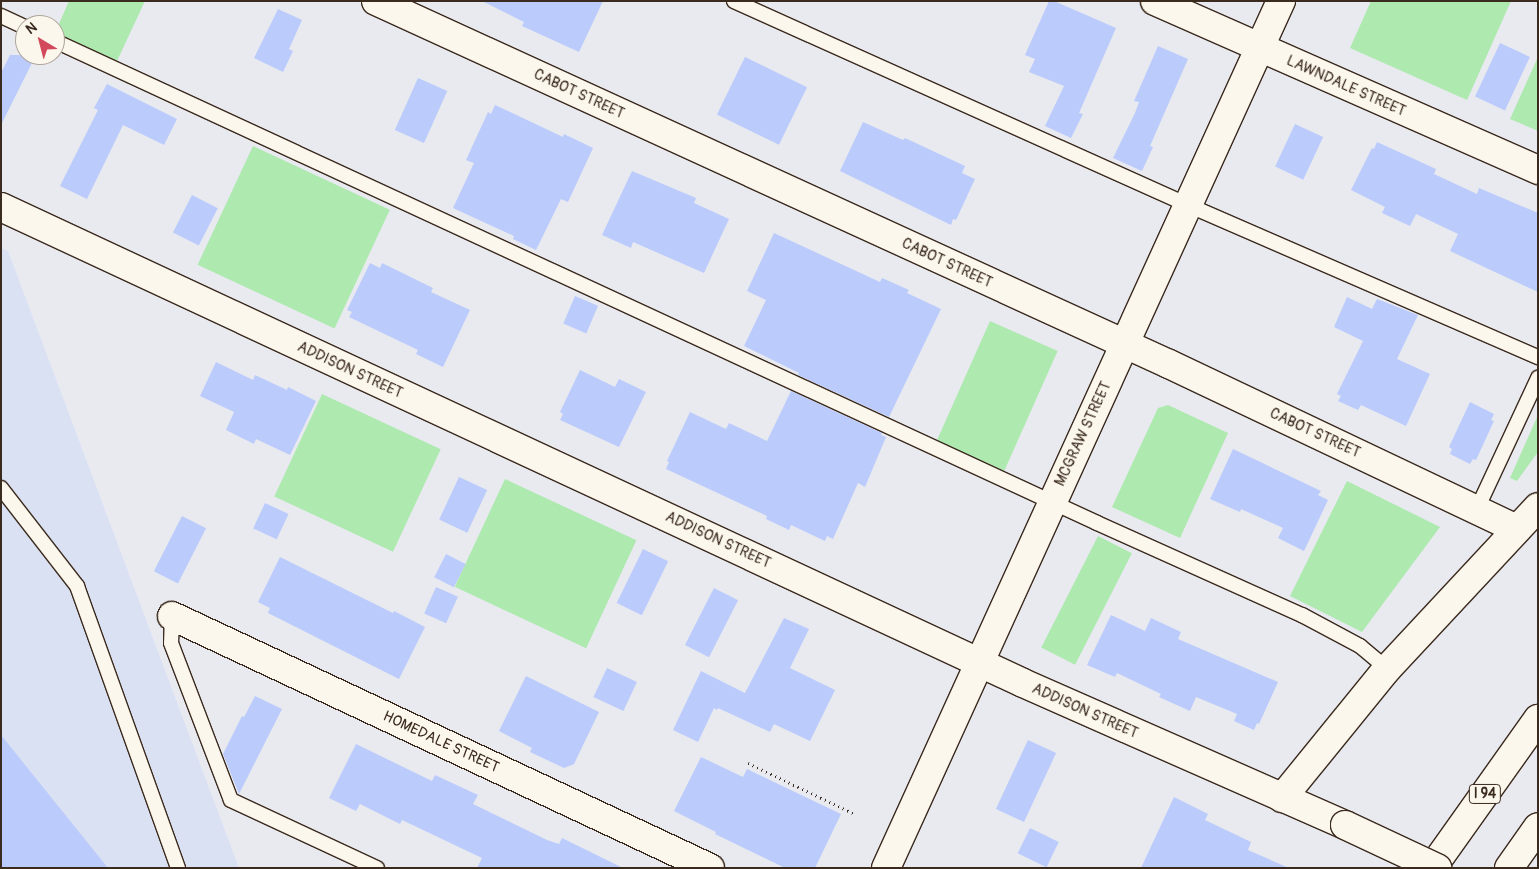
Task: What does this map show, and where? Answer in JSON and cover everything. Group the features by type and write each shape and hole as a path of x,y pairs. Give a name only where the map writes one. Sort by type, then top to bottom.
{"main road":[{"name":"CABOT STREET","path":"376,1 1124,344 1516,529"},
{"name":"LAWNDALE STREET","path":"1155,1 1538,170"},
{"name":"MCGRAW STREET","path":"886,868 1281,1"},
{"name":"ADDISON STREET","path":"1,207 979,662 1437,868"},
{"path":"1282,798 1387,669 1516,529 1538,508"},
{"name":"HOMEDALE STREET","path":"172,616 710,868"},
{"name":"I 94","path":"1432,868 1538,719"},
{"path":"1508,868 1538,827"}],"lane":[{"path":"734,1 1188,205 1538,357"},
{"path":"1,16 15,22"},
{"path":"65,46 1302,615 1360,646 1387,669"},
{"path":"1477,509 1538,378"},
{"path":"1,488 77,586 178,868"},
{"path":"172,616 171,643 231,800 377,868"}],"path":[{"path":"748,763 855,814"}],"shaded area":[{"path":"1,248 8,251 239,868 1,868"}],"green space":[{"path":"69,1 145,1 117,61 65,38 65,15 63,15"},
{"path":"1371,1 1511,1 1467,100 1350,48"},
{"path":"1538,57 1538,131 1510,119"},
{"path":"253,146 390,210 334,329 198,265"},
{"path":"990,321 1058,351 1004,471 937,441"},
{"path":"322,394 441,449 393,552 274,496"},
{"path":"1168,405 1228,433 1180,538 1112,507 1158,408"},
{"path":"1538,415 1538,452 1517,481 1510,478"},
{"path":"505,479 636,540 586,648 455,587"},
{"path":"1347,481 1440,527 1362,632 1290,596"},
{"path":"1098,536 1132,553 1075,665 1041,647"}],"building":[{"path":"482,1 603,1 579,52 522,26 524,22"},
{"path":"1049,1 1054,1 1116,28 1079,113 1083,114 1071,138 1045,126 1064,86 1029,72 1035,59 1025,55"},
{"path":"278,9 302,20 289,49 293,51 283,72 254,58"},
{"path":"1500,43 1530,57 1505,110 1475,96"},
{"path":"1158,46 1188,59 1150,146 1153,147 1142,171 1113,158 1135,113 1139,102 1134,101"},
{"path":"10,55 15,55 15,65 31,65 1,125 1,73"},
{"path":"745,57 807,87 779,145 717,115"},
{"path":"418,78 447,91 424,143 395,130"},
{"path":"107,84 177,119 164,145 123,125 87,199 60,186 98,110 94,108"},
{"path":"495,105 563,137 564,134 593,148 568,202 561,199 536,250 513,239 514,236 453,208 474,163 466,160 488,112 491,114"},
{"path":"863,122 903,140 905,138 965,166 962,173 975,179 956,220 953,219 951,225 840,171"},
{"path":"1295,124 1323,137 1303,180 1275,167"},
{"path":"1377,142 1436,169 1434,174 1477,194 1479,188 1538,213 1538,292 1450,251 1458,234 1416,214 1410,226 1382,213 1385,207 1351,190 1372,148 1374,149"},
{"path":"632,171 696,198 694,203 729,219 704,273 633,242 631,248 602,235"},
{"path":"192,195 218,208 199,246 173,232"},
{"path":"774,233 880,282 882,278 909,290 907,293 941,309 889,417 798,375 799,373 744,346 766,300 747,291"},
{"path":"370,263 380,268 382,263 433,288 431,292 470,310 443,367 416,354 418,350 349,317 352,312 347,310"},
{"path":"575,296 598,306 586,333 563,324"},
{"path":"1347,297 1372,309 1377,299 1418,315 1397,359 1430,374 1406,426 1361,405 1358,410 1338,401 1341,396 1337,394 1363,341 1334,327"},
{"path":"216,362 253,380 255,375 287,390 288,387 316,401 290,455 256,439 254,444 226,430 234,412 200,396"},
{"path":"580,370 615,387 619,379 646,392 619,447 560,420 563,414 560,412"},
{"path":"791,391 882,433 881,435 886,437 865,487 858,483 833,539 827,536 825,541 791,525 789,530 766,519 767,516 666,469 669,462 667,461 690,412 726,429 729,423 767,441"},
{"path":"1470,402 1494,414 1491,420 1494,421 1476,460 1473,459 1470,464 1450,454 1452,449 1449,447"},
{"path":"1233,449 1321,491 1318,495 1328,500 1304,551 1278,538 1283,528 1241,509 1240,512 1210,499"},
{"path":"459,477 487,490 467,533 439,520"},
{"path":"265,503 289,514 277,539 253,528"},
{"path":"182,516 206,528 178,584 154,571"},
{"path":"643,549 668,561 642,615 617,603"},
{"path":"446,554 466,564 454,587 434,577"},
{"path":"280,557 425,627 399,679 268,613 270,608 258,602"},
{"path":"436,587 458,597 446,623 424,613"},
{"path":"714,588 738,600 709,657 685,645"},
{"path":"1111,615 1145,631 1151,618 1181,632 1178,639 1278,682 1259,724 1257,723 1254,730 1234,721 1237,714 1196,697 1190,711 1159,697 1161,694 1117,673 1115,677 1087,665"},
{"path":"784,618 809,629 790,668 835,690 810,741 774,724 770,732 718,708 717,710 714,708 698,742 673,730 701,671 745,693"},
{"path":"607,668 637,682 623,711 593,697"},
{"path":"526,676 599,712 574,764 564,768 530,752 532,748 499,731"},
{"path":"255,696 282,709 239,794 223,754 242,716 244,717"},
{"path":"1,735 108,868 1,868"},
{"path":"1028,740 1056,753 1024,822 996,809"},
{"path":"356,744 432,781 435,775 478,795 473,804 547,840 559,844 562,838 623,868 477,868 482,858 402,820 400,824 360,804 356,811 329,798"},
{"path":"701,757 743,777 747,769 841,814 815,868 785,868 715,834 716,832 674,811"},
{"path":"1174,797 1208,814 1205,820 1251,842 1248,850 1289,868 1141,868"},
{"path":"1030,828 1059,842 1046,867 1018,853"}]}
